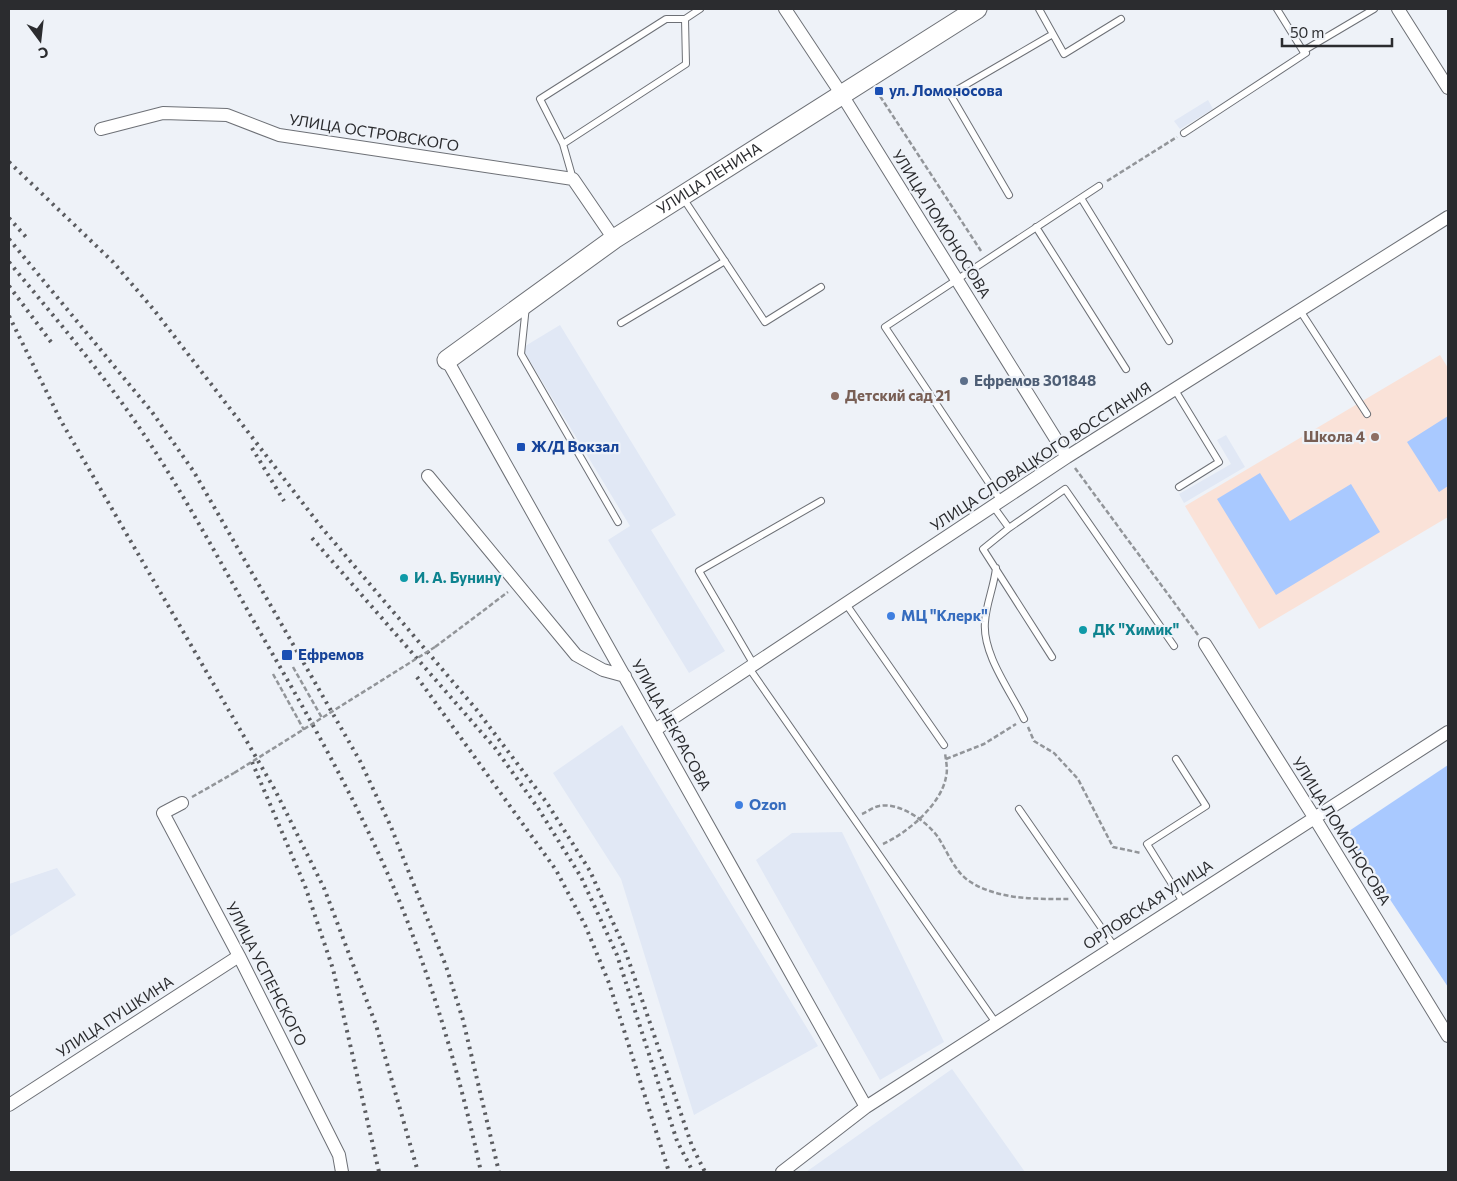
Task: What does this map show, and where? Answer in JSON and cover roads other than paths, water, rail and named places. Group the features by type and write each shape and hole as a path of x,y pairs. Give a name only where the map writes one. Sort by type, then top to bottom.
{"main road":[{"name":"УЛИЦА ЛЕНИНА","path":"447,360 614,239 977,9"}],"street":[{"name":"УЛИЦА ЛОМОНОСОВА","path":"785,9 842,95 1067,457"},
{"path":"1398,9 1448,88"},
{"name":"УЛИЦА ОСТРОВСКОГО","path":"101,128 163,113 227,115 279,135 573,179"},
{"path":"573,179 614,239"},
{"name":"УЛИЦА СЛОВАЦКОГО ВОССТАНИЯ","path":"656,730 1067,457 1301,312 1448,217"},
{"name":"УЛИЦА НЕКРАСОВА","path":"447,360 866,1107"},
{"path":"428,476 576,655 602,670 625,676"},
{"name":"УЛИЦА ЛОМОНОСОВА","path":"1205,644 1448,1036"},
{"name":"ОРЛОВСКАЯ УЛИЦА","path":"782,1172 866,1107 1448,732"},
{"name":"УЛИЦА УСПЕНСКОГО","path":"182,803 163,813 239,956 338,1155 342,1172"},
{"name":"УЛИЦА ПУШКИНА","path":"9,1105 239,956"}],"lane":[{"path":"573,179 563,144 540,99 666,19 685,19 700,9"},
{"path":"1039,9 1064,54 1121,19"},
{"path":"1184,133 1306,53 1277,9"},
{"path":"1303,51 1374,9"},
{"path":"563,144 686,64 685,19"},
{"path":"1009,194 950,94 1053,34"},
{"path":"1009,528 997,504 885,327 1099,186"},
{"path":"683,197 765,322 821,287"},
{"path":"1081,198 1169,341"},
{"path":"1036,227 1126,369"},
{"path":"622,322 725,261"},
{"path":"527,302 520,354 618,522"},
{"path":"1301,312 1367,414"},
{"path":"1175,390 1219,462 1178,487"},
{"path":"1052,657 983,549 1009,528 1065,489 1174,646"},
{"path":"821,501 699,571 751,667 996,1023"},
{"path":"996,568 984,623 988,643 998,671 1024,719"},
{"path":"846,604 944,745"},
{"path":"1176,759 1206,806 1148,844 1183,902"},
{"path":"1019,809 1114,946"}],"railway":[{"path":"9,162 113,262 154,310 322,528 476,709 547,803 590,871 624,947 692,1146 705,1172"},
{"path":"9,218 26,237"},
{"path":"9,239 152,412 194,472 360,761 391,827 446,966 463,1020 499,1172"},
{"path":"9,262 103,377 149,442 197,520 340,774 377,850 421,958 450,1049 467,1110 481,1172"},
{"path":"9,286 54,346"},
{"path":"9,316 61,421 275,790 324,888 376,1025 418,1172"},
{"path":"252,448 284,501"},
{"path":"312,538 495,748 538,808 581,877 617,955 677,1141 693,1172"},
{"path":"417,677 556,870 585,925 609,983 669,1172"},
{"path":"252,762 305,886 333,969 379,1172"}],"place":[{"name":"ул. Ломоносова","path":"879,91"},
{"name":"Ефремов 301848","path":"964,381"},
{"name":"Детский сад 21","path":"835,396"},
{"name":"Школа 4","path":"1375,437"},
{"name":"Ж/Д Вокзал","path":"521,447"},
{"name":"И. А. Бунину","path":"404,578"},
{"name":"МЦ \"Клерк\"","path":"891,616"},
{"name":"ДК \"Химик\"","path":"1083,630"},
{"name":"Ефремов","path":"287,655"},
{"name":"Ozon","path":"739,805"}]}
